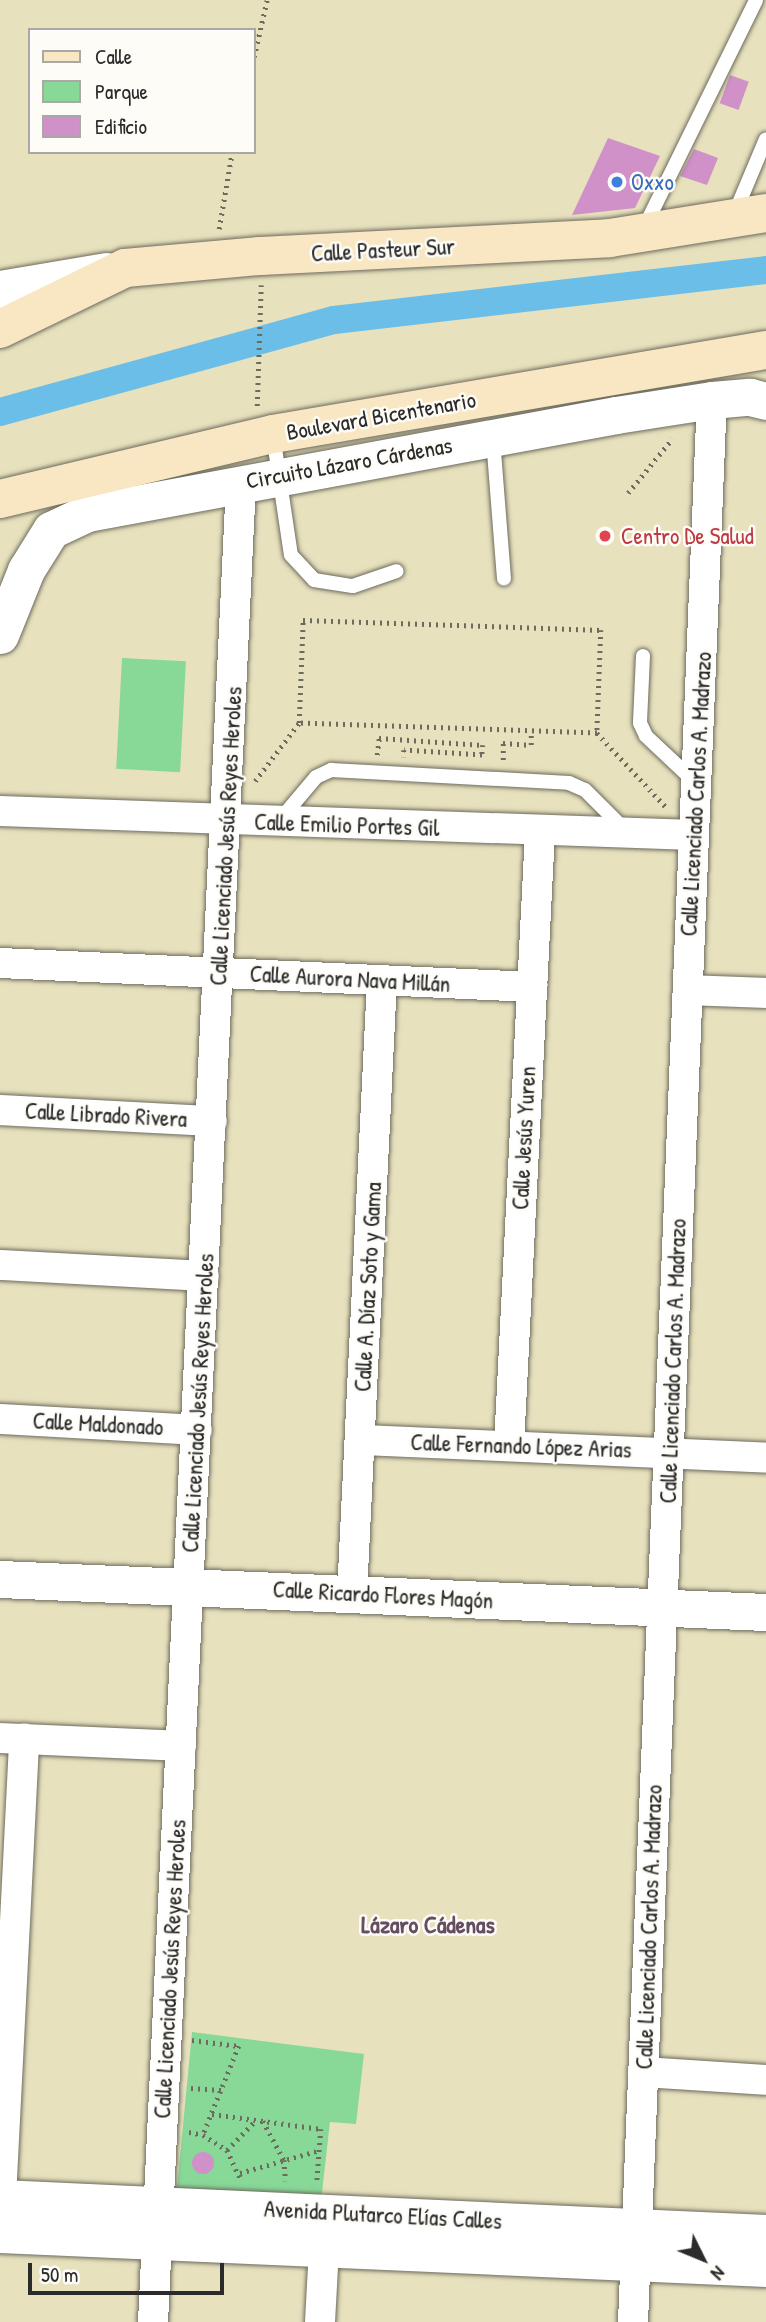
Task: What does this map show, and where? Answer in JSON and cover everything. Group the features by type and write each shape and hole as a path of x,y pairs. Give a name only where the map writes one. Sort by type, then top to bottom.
{"main road":[{"name":"Calle Pasteur Sur","path":"125,268 641,234 749,216"},
{"path":"0,329 125,268"},
{"name":"Boulevard Bicentenario","path":"0,499 273,434 765,350"}],"street":[{"name":"Calle Pasteur Sur","path":"0,289 125,268"},
{"path":"765,350 758,371 766,401"},
{"path":"616,415 633,399 718,359"},
{"name":"Circuito Lázaro Cárdenas","path":"0,635 26,570 51,530 87,513 277,475 616,415 712,400 750,397 766,401"},
{"name":"Calle Licenciado Carlos A. Madrazo","path":"633,2322 712,400"},
{"name":"Calle Licenciado Jesús Reyes Heroles","path":"153,2322 227,822 241,483"},
{"name":"Calle Emilio Portes Gil","path":"0,811 227,822 694,835"},
{"name":"Calle Jesús Yuren","path":"509,1446 540,831"},
{"name":"Calle Aurora Nava Millán","path":"0,963 532,988"},
{"name":"Calle A. Díaz Soto y Gama","path":"352,1594 382,981"},
{"path":"688,990 766,993"},
{"name":"Calle Librado Rivera","path":"0,1110 212,1121"},
{"path":"0,1265 204,1276"},
{"name":"Calle Maldonado","path":"0,1419 197,1430"},
{"name":"Calle Fernando López Arias","path":"361,1440 766,1458"},
{"name":"Calle Ricardo Flores Magón","path":"0,1578 766,1612"},
{"path":"1,2198 12,1738 181,1746"},
{"path":"643,2072 766,2080"},
{"name":"Avenida Plutarco Elías Calles","path":"1,2198 159,2205 241,2191 301,2211 636,2245 766,2268"},
{"name":"Avenida Plutarco Elías Calles","path":"0,2234 324,2248 636,2245 766,2233"},
{"path":"320,2322 324,2248"}],"lane":[{"path":"641,234 756,0"},
{"path":"749,216 766,139"},
{"path":"273,434 291,555 314,580 353,586 397,571"},
{"path":"493,437 504,579"},
{"path":"643,656 640,723 646,737 696,783"},
{"path":"277,823 316,778 331,770 569,783 585,790 628,833"}],"path":[{"path":"256,48 267,0"},
{"path":"214,261 232,154"},
{"path":"260,382 262,308"},
{"path":"628,493 679,432"},
{"path":"252,785 299,723 303,620 601,630 597,733"},
{"path":"299,723 597,733 655,795"},
{"path":"403,739 404,727"},
{"path":"503,743 531,745 531,731"},
{"path":"379,737 483,745 482,755 404,751 404,775"},
{"path":"167,2037 239,2046 204,2135"},
{"path":"212,2113 321,2129 320,2150 301,2211"},
{"path":"226,2150 256,2120"},
{"path":"262,2121 284,2161 301,2211"},
{"path":"163,2127 204,2135 226,2150 241,2191 284,2161 320,2150"}],"green space":[{"path":"122,658 186,661 180,772 116,769"},
{"path":"192,2032 364,2054 356,2124 330,2122 321,2201 177,2188"}],"building":[{"path":"730,75 749,82 739,110 720,103"},
{"name":"Oxxo","path":"608,138 660,156 635,208 572,215"},
{"path":"694,149 718,158 707,185 680,176"},
{"path":"203,2152 213,2159 214,2163 207,2173 203,2174 193,2167 192,2163 199,2153"}],"waterway":[{"path":"0,412 334,320 766,270"}],"place":[{"name":"Oxxo","path":"617,182"},
{"name":"Centro De Salud","path":"605,536"}],"district":[{"name":"Lázaro Cádenas","path":"428,1925"}]}
